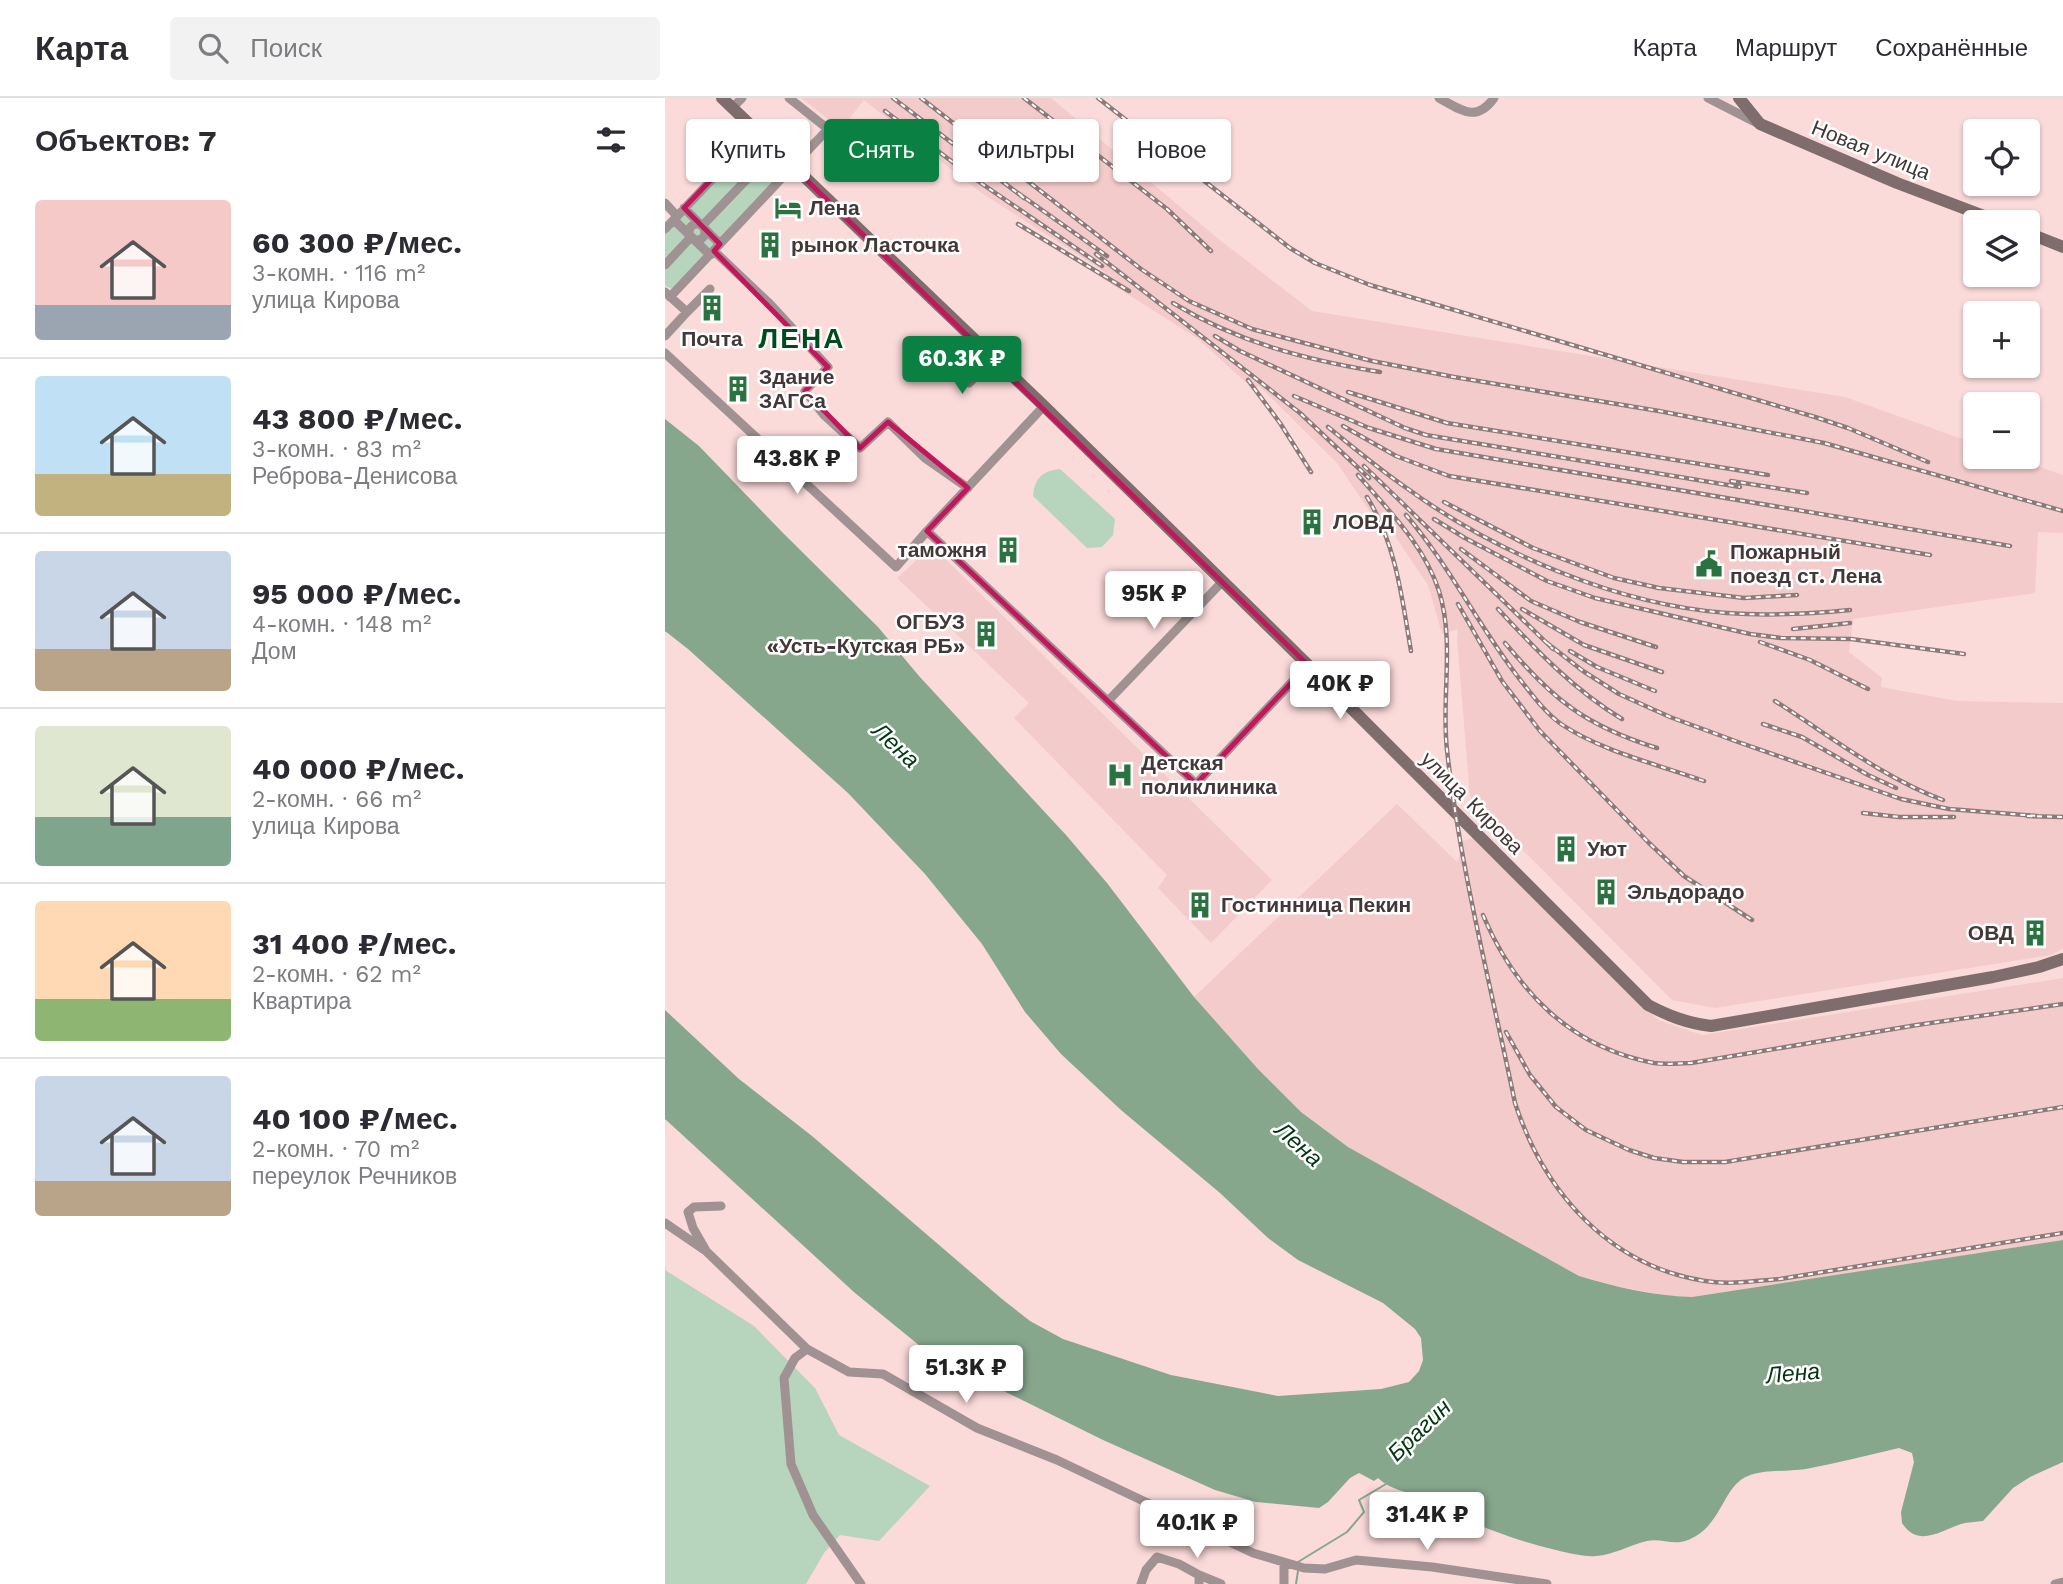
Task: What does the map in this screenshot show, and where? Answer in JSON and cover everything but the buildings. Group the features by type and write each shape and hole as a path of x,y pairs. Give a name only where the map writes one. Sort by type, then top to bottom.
{"main road":[{"name":"улица Кирова","path":"722,98 741,119"},
{"name":"Новая улица","path":"1739,98 1760,124 1885,178 1969,210"},
{"name":"улица Кирова","path":"803,182 1044,406 1649,1005 1669,1016 1710,1026 1993,976 2039,967 2063,959"},
{"path":"2040,238 2063,247"}],"street":[{"path":"732,108 742,98"},
{"path":"789,98 828,129 810,148"},
{"path":"1439,98 1461,110 1475,113 1487,108 1494,98"},
{"path":"1708,98 1760,124"},
{"path":"665,229 709,182"},
{"path":"702,226 744,182"},
{"path":"687,313 667,294 714,250 779,182"},
{"path":"665,204 702,226 705,232 702,238 691,237"},
{"path":"679,214 691,237 714,250 770,304 828,367 805,391 824,415 860,449 888,422 925,458 968,488"},
{"path":"702,226 714,250"},
{"path":"665,265 691,237"},
{"path":"665,336 710,289"},
{"path":"935,349 969,383 994,359"},
{"path":"665,353 896,567 1044,406"},
{"path":"927,531 1196,784 1308,665"},
{"path":"1108,701 1222,582"},
{"path":"706,1251 693,1228 688,1212 694,1207 721,1206"},
{"path":"665,1223 706,1251 807,1349 849,1372 883,1374 978,1428 1057,1460 1253,1553 1304,1569 1325,1569 1356,1560 1432,1567 1547,1584"},
{"path":"807,1349 795,1358 784,1378 791,1464 813,1515 861,1584"},
{"path":"1141,1584 1146,1570 1157,1557 1179,1564 1199,1579 1221,1584"},
{"path":"1284,1584 1287,1565"},
{"path":"2055,1584 2063,1582"}],"highlighted area":[{"path":"750,139 787,174 793,167 1308,665 1196,784 927,531 968,488 888,422 860,448 805,391 828,367 714,251 720,244 684,208"}],"shaded area":[{"path":"801,98 1051,98 1076,119 953,119 953,171 939,159 939,119 888,119 864,100 849,119 828,119"},
{"path":"1099,138 1113,150 1113,182 1151,182 1216,237 1312,311 1845,397 1963,439 1963,469 2040,467 2063,475 2063,533 2038,532 2035,593 1853,619 1849,652 1882,678 1881,687 1957,701 2063,703 2063,948 2051,955 1715,1008 1672,1000 1470,797 1458,629 1442,634 1428,585 1388,526 1381,528 1337,463 1259,386 1253,389 1197,338 1102,278 1105,272 967,182 1099,182"},
{"path":"712,182 774,182 677,287 671,289 665,285 665,232"},
{"path":"1060,469 1115,519 1113,535 1102,547 1087,548 1033,496 1041,476"},
{"path":"932,546 1272,880 1211,943 1158,888 1167,875 1014,718 1029,703 897,578"},
{"path":"1397,804 1457,862 1460,842 1473,838 1658,1020 1702,1035 2063,978 2063,1240 1692,1297 1668,1296 1579,1276 1348,1147 1301,1112 1258,1069 1194,997"},
{"path":"665,1270 754,1326 815,1388 839,1435 930,1486 879,1541 840,1535 824,1553 806,1584 665,1584"}],"water":[{"name":"Лена","path":"665,419 699,446 878,627 919,676 1066,835 1107,883 1194,997 1258,1069 1301,1112 1348,1147 1579,1276 1663,1295 1692,1297 2063,1240 2063,1462 2013,1488 1983,1521 1961,1524 1930,1536 1915,1535 1902,1523 1901,1512 1914,1462 1912,1453 1899,1448 1806,1469 1762,1472 1739,1481 1708,1526 1688,1540 1647,1541 1609,1554 1584,1556 1545,1548 1491,1530 1393,1488 1378,1478 1374,1481 1359,1473 1350,1478 1319,1508 1256,1502 1215,1490 1103,1440 959,1369 920,1346 855,1293 665,1119 665,1010 739,1079 812,1136 1002,1299 1030,1321 1063,1339 1171,1375 1278,1396 1381,1389 1409,1382 1419,1371 1423,1360 1421,1338 1415,1329 1383,1303 1298,1260 1268,1238 1061,1054 1025,1012 982,944 925,874 848,793 665,631"}],"waterway":[{"name":"Брагин","path":"1298,1562 1347,1532 1364,1512 1359,1500 1386,1484"},
{"name":"Брагин","path":"1296,1584 1298,1571"}],"railway":[{"path":"893,98 1024,198"},
{"path":"921,98 1141,269 1189,301 1252,329 1372,361 1824,443 2063,511"},
{"path":"1024,98 1167,209 1211,251"},
{"path":"1098,98 1290,248 1315,263 1370,285 1815,417 1928,462"},
{"path":"885,111 975,179 1102,266"},
{"path":"1018,193 1107,256"},
{"path":"1018,224 1129,291"},
{"path":"1096,254 1300,413 1369,478"},
{"path":"1173,303 1222,329 1273,348 1325,362 1380,372"},
{"path":"1215,336 1240,351 1405,428 1426,435 1740,487"},
{"path":"1248,380 1280,423 1311,472"},
{"path":"1348,392 1447,423 1768,475"},
{"path":"1294,396 1369,428 1436,449 2010,546"},
{"path":"1343,426 1396,456 1449,476 1930,555"},
{"path":"1328,427 1398,482 1480,534 1560,572 1601,587 1686,608 1727,613 1789,614 1850,610"},
{"path":"1364,466 1553,649"},
{"path":"1358,475 1415,544 1439,591 1446,630 1446,730 1453,795 1468,883 1515,1103 1543,1166 1585,1220 1610,1242 1639,1259 1670,1273 1723,1283 1780,1279 2063,1233"},
{"path":"1731,481 1807,493"},
{"path":"1367,497 1391,552 1411,651"},
{"path":"1444,502 1533,548 1614,578 1659,588 1744,598 1797,595"},
{"path":"1406,515 1436,554 1503,657 1538,702 1555,719 1577,734 1612,750 1704,781"},
{"path":"1434,519 1547,581 1595,598 1750,634 1781,638 1851,639 1964,654"},
{"path":"1461,549 1531,601 1580,622 1656,647"},
{"path":"1458,604 1502,681 1540,731 1684,876 1752,920"},
{"path":"1498,609 1572,682 1622,719"},
{"path":"1522,609 1584,645 1662,672"},
{"path":"1793,629 1850,623"},
{"path":"1760,642 1810,660 1868,689"},
{"path":"1505,643 1539,680 1572,709 1610,730 1657,748"},
{"path":"1547,643 1619,694 1670,717 1738,742 1901,799 1949,809 2037,816"},
{"path":"1570,651 1597,667 1655,691"},
{"path":"1775,701 1878,768 1943,800"},
{"path":"1763,724 1802,737 1896,788"},
{"path":"1863,813 1899,817 1954,817"},
{"path":"2027,816 2063,817"},
{"path":"1483,915 1511,968 1549,1012 1596,1044 1654,1063 1691,1063 1917,1025 2063,1004"},
{"path":"1506,1032 1530,1075 1556,1107 1586,1130 1629,1150 1654,1158 1683,1162 1725,1162 2063,1107"}],"place":[{"name":"Лена","path":"788,208"},
{"name":"рынок Ласточка","path":"770,245"},
{"name":"Почта","path":"712,308"},
{"name":"Здание ЗАГСа","path":"738,389"},
{"name":"ЛОВД","path":"1312,522"},
{"name":"таможня","path":"1008,550"},
{"name":"Пожарный поезд ст. Лена","path":"1709,564"},
{"name":"ОГБУЗ «Усть-Кутская РБ»","path":"986,634"},
{"name":"Детская поликлиника","path":"1120,775"},
{"name":"Уют","path":"1566,849"},
{"name":"Эльдорадо","path":"1606,892"},
{"name":"Гостинница Пекин","path":"1200,905"},
{"name":"ОВД","path":"2035,933"}],"district":[{"name":"ЛЕНА","path":"802,338"}]}
